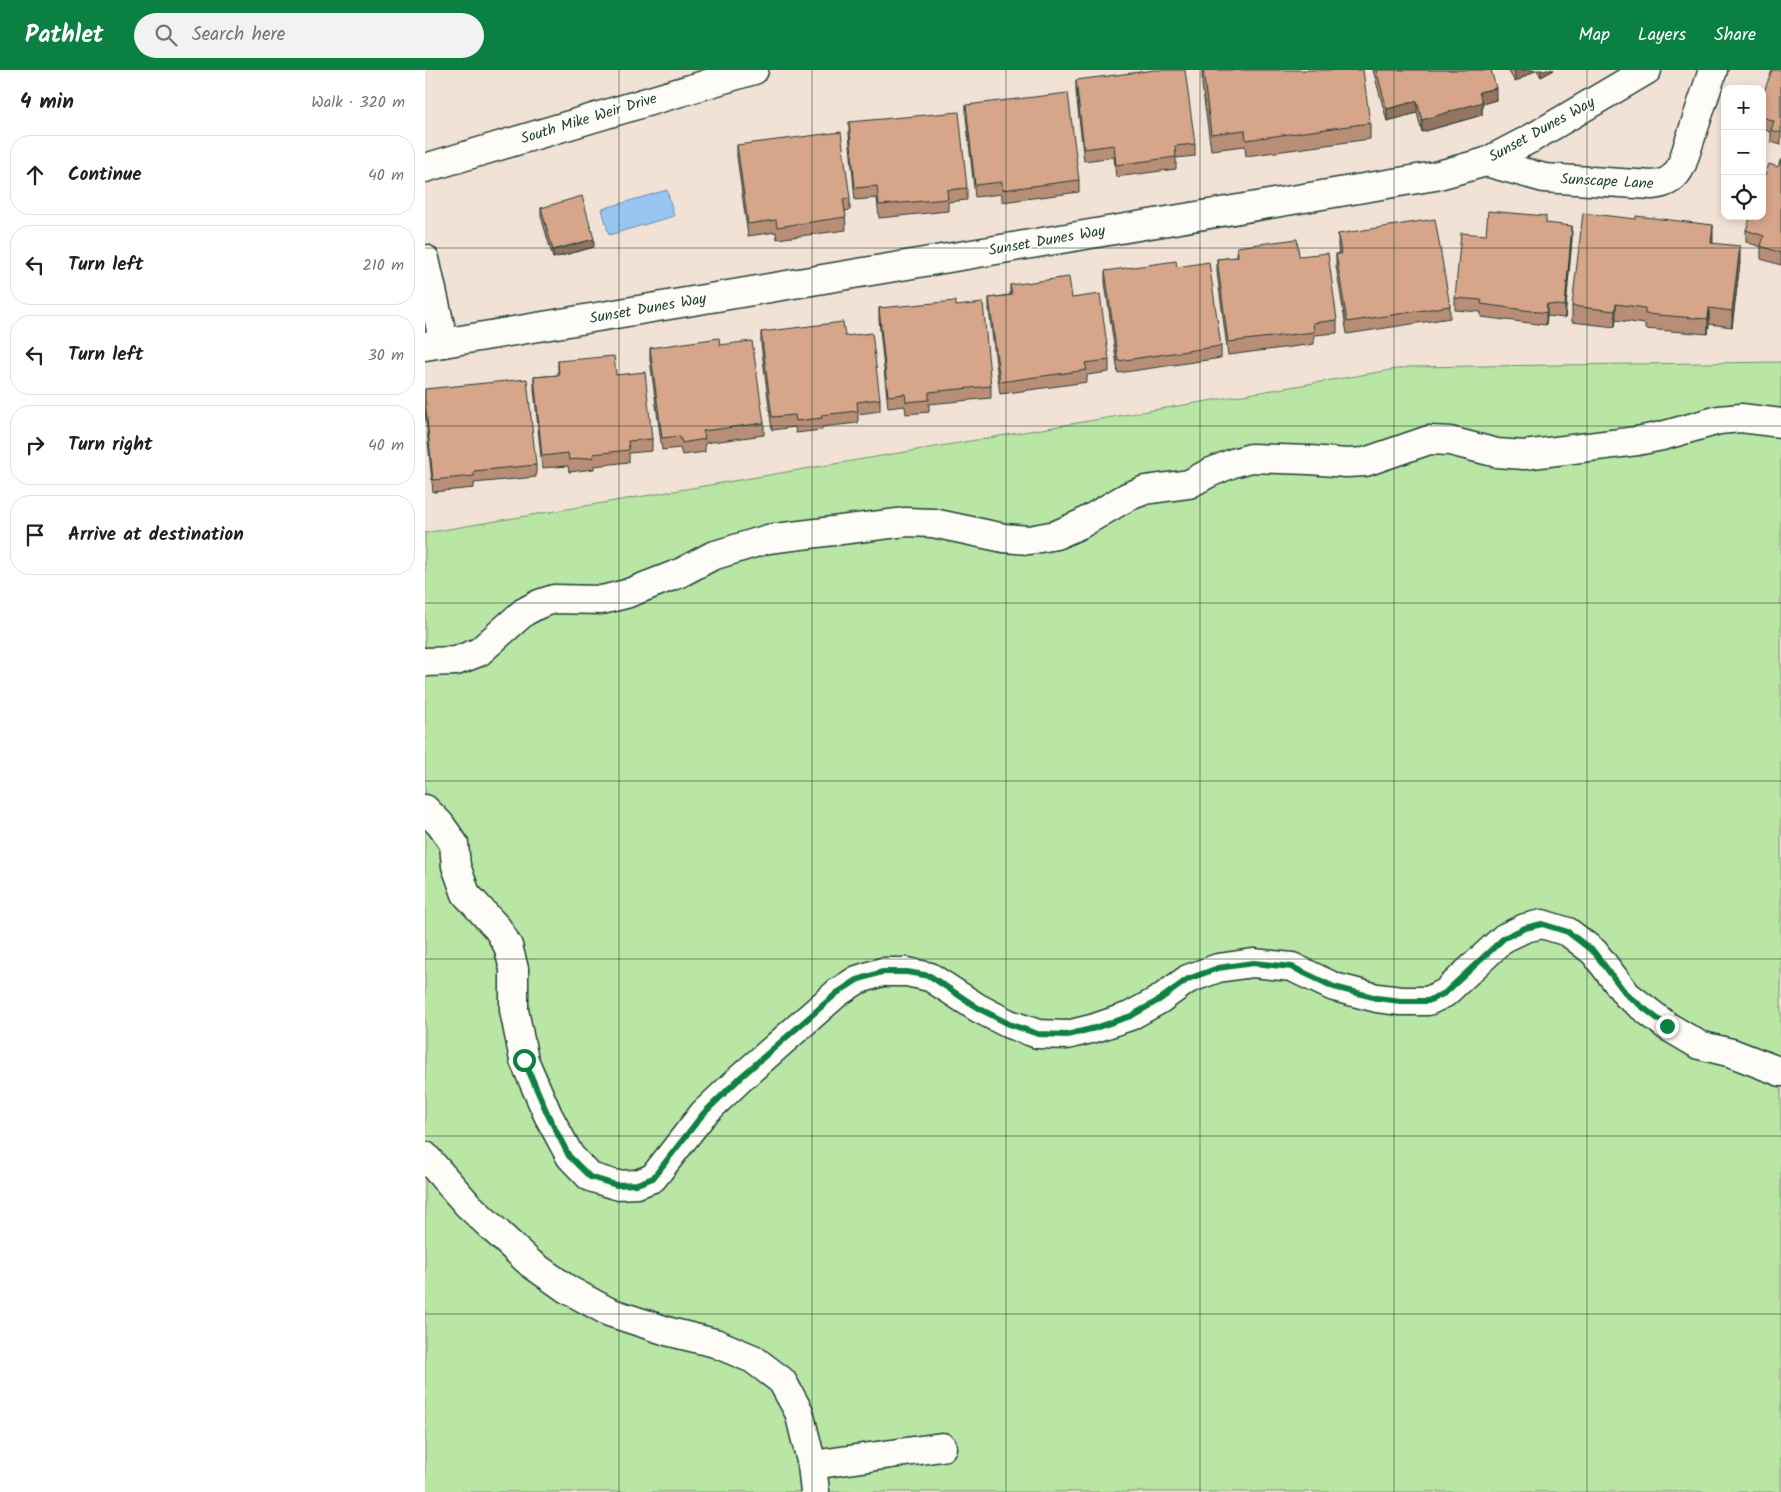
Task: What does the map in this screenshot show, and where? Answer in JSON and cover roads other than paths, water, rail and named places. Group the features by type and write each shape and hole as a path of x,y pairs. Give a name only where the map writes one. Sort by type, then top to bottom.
{"street":[{"name":"South Mike Weir Drive","path":"425,168 754,70"},
{"name":"Sunset Dunes Way","path":"435,345 1435,176 1486,162 1532,138 1647,70"},
{"name":"Sunscape Lane","path":"1486,162 1544,178 1652,185 1665,183 1675,176 1682,164 1713,70"},
{"path":"425,259 435,345"},
{"path":"425,662 457,662 479,652 524,612 539,604 554,599 602,600 626,594 680,573 713,556 768,539 906,522 933,523 1004,538 1029,540 1056,535 1081,524 1127,497 1145,490 1189,484 1233,462 1251,458 1346,463 1365,462 1429,440 1451,441 1497,453 1524,455 1637,441 1719,420 1741,418 1781,423"},
{"path":"425,809 440,824 454,844 456,866 466,894 498,929 508,946 514,969 514,1010 524,1060 548,1115 569,1156 590,1177 616,1185 637,1184 653,1178 703,1114 742,1076 837,993 857,980 882,972 907,972 930,976 978,1008 1009,1024 1038,1034 1067,1035 1131,1016 1159,1000 1188,979 1218,968 1253,963 1292,967 1334,987 1377,998 1401,1001 1428,1001 1445,993 1504,938 1525,928 1542,924 1568,932 1594,952 1627,995 1667,1026 1699,1045 1732,1053 1781,1072"},
{"path":"425,1156 475,1212 531,1263 567,1290 609,1312 670,1332 715,1343 753,1358 782,1381 799,1412 812,1465 815,1492"},
{"path":"812,1465 942,1447"}],"water":[{"path":"667,190 674,216 609,235 602,209"}]}
